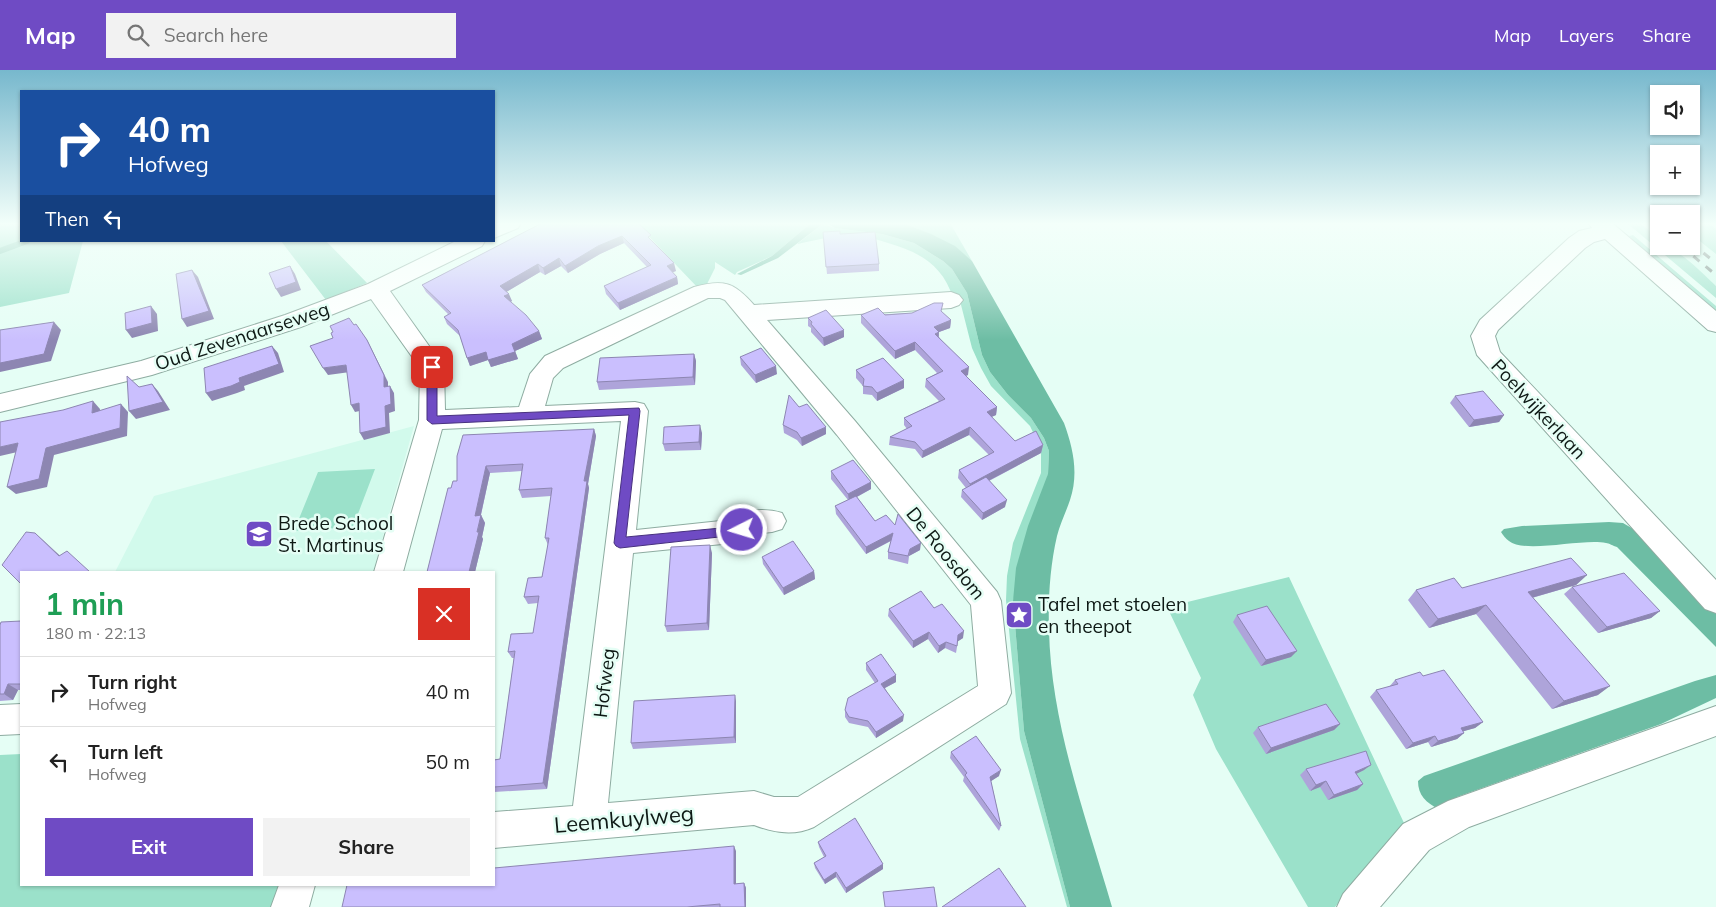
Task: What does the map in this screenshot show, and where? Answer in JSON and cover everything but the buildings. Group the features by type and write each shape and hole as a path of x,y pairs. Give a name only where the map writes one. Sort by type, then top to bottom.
{"street":[{"name":"Oud Zevenaarseweg","path":"0,403 143,370 293,321 376,289 431,262"},
{"name":"Poelwijkerlaan","path":"1557,262 1488,326 1483,336 1489,355 1716,600"},
{"path":"1644,262 1716,324"},
{"path":"376,289 432,367 432,420 388,571"},
{"name":"De Roosdom","path":"529,416 542,374 554,362 711,290 728,292 749,313 846,428 986,601 995,693 802,815 774,815 754,808"},
{"path":"749,313 951,300"},
{"name":"Hofweg","path":"432,420 635,411 588,823"},
{"path":"620,543 742,530 742,523 772,521"},
{"path":"0,720 20,719"},
{"path":"1356,907 1416,837 1460,813 1716,721"},
{"name":"Leemkuylweg","path":"495,830 754,808"},
{"path":"290,907 297,886"}],"shaded area":[{"path":"0,262 77,262 69,293 0,307"},
{"path":"297,262 347,262 367,283 326,300"},
{"path":"673,262 715,262 715,268 706,286 699,289"},
{"path":"715,262 759,262 737,272 735,275"},
{"path":"760,262 769,262 741,275 737,274"},
{"path":"928,262 944,262 952,269 967,293 982,355 990,372 1008,395 1031,418 1044,438 1049,451 1048,475 1013,601 1024,731 1070,907 1067,907 1020,739 1006,600 1007,576 1013,543 1041,473 1041,449 1030,426 991,386 972,348 959,297 953,298 949,287 936,268"},
{"path":"944,262 973,262 1064,423 1070,442 1074,461 1073,490 1057,536 1051,571 1049,630 1051,665 1063,735 1081,805 1112,907 1070,907 1024,731 1013,601 1016,568 1028,526 1048,474 1049,451 1044,438 1031,418 1008,395 990,372 982,355 967,293 952,269"},
{"path":"1657,262 1665,262 1716,306 1716,316"},
{"path":"1673,262 1690,262 1716,286 1716,298"},
{"path":"1687,262 1716,262 1716,286"},
{"name":"Brede School St. Martinus","path":"414,426 373,571 116,571 154,496"},
{"path":"375,469 353,527 294,531 318,472"},
{"path":"1623,523 1635,530 1716,614 1716,647 1617,547 1607,543 1596,542 1541,546 1517,545 1509,541 1501,532 1504,529 1522,526"},
{"path":"1289,577 1404,823 1335,907 1308,907 1216,749 1193,695 1201,678 1167,607"},
{"path":"1716,675 1716,698 1661,724 1457,797 1439,809 1430,804 1419,790 1418,781 1424,776"},
{"path":"20,754 20,886 278,886 272,907 0,907 0,755"}],"railway":[{"path":"1700,262 1716,275"}],"place":[{"name":"Brede School St. Martinus","path":"259,534"},
{"name":"Tafel met stoelen en theepot","path":"1019,615"}],"route":[{"path":"432,367 432,420 635,411 620,543 742,530"}]}
